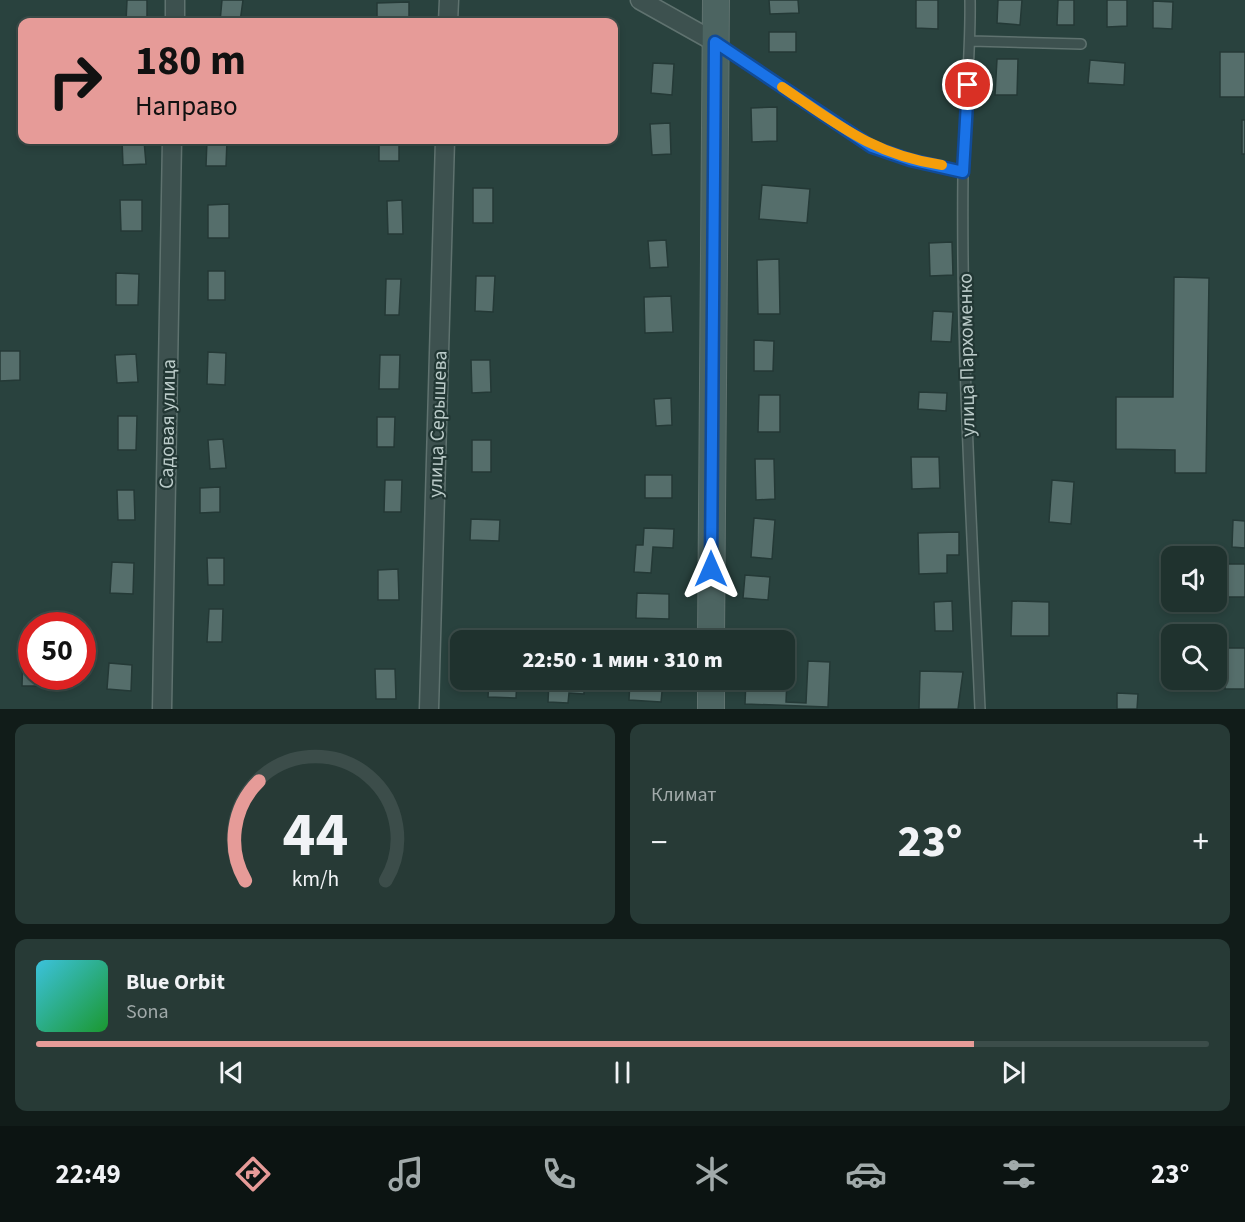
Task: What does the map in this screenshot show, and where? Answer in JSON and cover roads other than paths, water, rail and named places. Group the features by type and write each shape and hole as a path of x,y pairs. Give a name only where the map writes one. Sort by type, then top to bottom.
{"main road":[{"path":"711,630 716,0"},
{"path":"711,690 711,709"}],"street":[{"path":"174,18 175,0"},
{"path":"448,18 449,0"},
{"path":"640,0 715,42"},
{"name":"Садовая улица","path":"162,709 172,144"},
{"name":"улица Серышева","path":"429,709 445,144"}],"lane":[{"name":"улица Пархоменко","path":"970,0 971,41 963,172 968,446 980,709"},
{"path":"971,41 1081,44"},
{"path":"715,42 872,147 910,160 963,172"}]}
